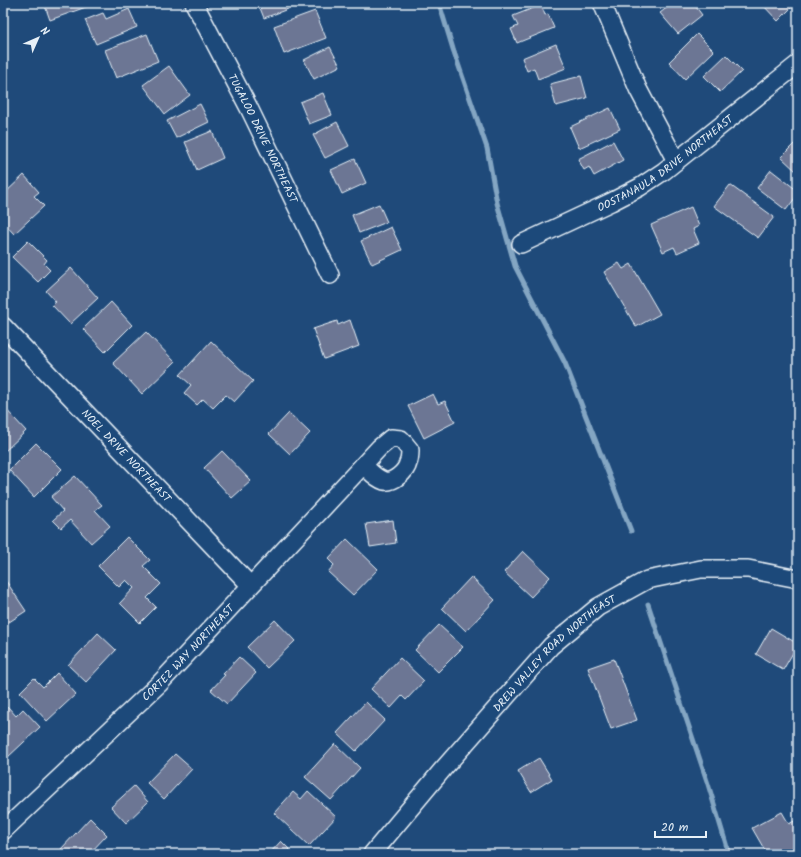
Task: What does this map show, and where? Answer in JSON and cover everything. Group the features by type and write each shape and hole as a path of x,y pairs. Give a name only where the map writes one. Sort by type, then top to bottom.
{"street":[{"name":"TUGALOO DRIVE NORTHEAST","path":"194,3 249,108 330,275"},
{"path":"602,3 638,89 676,161"},
{"name":"OOSTANAULA DRIVE NORTHEAST","path":"521,244 640,187 664,171 798,64"},
{"name":"NOEL DRIVE NORTHEAST","path":"3,326 250,585"},
{"name":"CORTEZ WAY NORTHEAST","path":"3,831 160,683 363,465"},
{"name":"DREW VALLEY ROAD NORTHEAST","path":"372,854 443,769 551,646 598,607 648,580 701,569 748,569 798,579"}],"building":[{"path":"44,3 97,3 50,20"},
{"path":"258,3 285,3 288,9 264,18"},
{"path":"673,3 693,3 702,15 678,34 660,13"},
{"path":"761,3 796,3 778,21"},
{"path":"541,5 545,15 548,14 554,28 517,43 511,29 518,26 513,16"},
{"path":"129,9 137,27 96,44 85,20 103,13 106,19"},
{"path":"315,11 326,38 284,54 274,26"},
{"path":"147,34 158,61 116,78 105,50"},
{"path":"697,34 714,51 685,79 669,62"},
{"path":"556,44 566,68 538,79 534,68 527,71 522,58"},
{"path":"330,47 340,66 314,79 304,60"},
{"path":"726,55 742,71 720,92 704,76"},
{"path":"169,66 190,95 165,114 143,85"},
{"path":"581,76 587,98 556,106 550,84"},
{"path":"323,93 332,115 309,124 300,102"},
{"path":"200,104 209,122 176,138 167,121"},
{"path":"610,108 620,129 579,148 570,127"},
{"path":"337,122 349,146 325,158 313,135"},
{"path":"212,131 223,158 197,170 185,142"},
{"path":"798,140 798,173 781,157"},
{"path":"613,141 623,160 594,176 589,167 584,170 578,159"},
{"path":"355,159 366,183 342,194 331,170"},
{"path":"771,170 798,191 798,194 786,210 757,188"},
{"path":"24,175 39,192 34,196 44,206 14,234 3,222 3,195"},
{"path":"730,185 774,217 758,238 714,206"},
{"path":"379,204 387,222 359,233 352,215"},
{"path":"691,207 699,226 693,229 699,243 677,253 674,247 663,252 651,225"},
{"path":"391,227 402,250 372,264 361,241"},
{"path":"28,241 47,260 44,264 50,270 38,282 12,257"},
{"path":"619,263 623,269 631,264 660,314 636,327 604,272"},
{"path":"71,268 98,298 70,324 52,305 56,302 46,291"},
{"path":"111,302 132,325 105,352 83,329"},
{"path":"350,320 359,346 324,359 313,329 337,321 338,325"},
{"path":"146,332 175,362 142,394 113,363"},
{"path":"211,341 253,381 234,402 226,395 213,408 203,399 197,405 184,393 191,385 180,375"},
{"path":"433,394 438,404 445,401 455,422 424,438 408,406"},
{"path":"3,406 26,431 3,453"},
{"path":"289,413 310,433 290,454 269,434"},
{"path":"36,443 62,469 34,497 9,470"},
{"path":"222,451 251,481 232,498 204,468"},
{"path":"75,476 102,505 95,510 110,526 91,543 70,520 61,528 53,520 63,511 51,497"},
{"path":"393,520 396,543 370,547 366,524"},
{"path":"127,537 150,560 143,566 161,584 147,598 156,607 140,623 120,603 134,588 126,580 119,587 98,566"},
{"path":"347,539 378,569 353,595 328,572 334,565 328,559"},
{"path":"523,551 550,577 531,597 504,572"},
{"path":"471,577 495,600 466,631 442,608"},
{"path":"4,578 26,611 3,626 3,579"},
{"path":"275,620 295,641 267,668 247,647"},
{"path":"439,625 463,647 438,672 415,650"},
{"path":"771,628 798,644 783,670 756,654"},
{"path":"98,633 116,650 86,682 68,665"},
{"path":"239,657 256,673 227,704 211,690 225,675 223,674"},
{"path":"400,658 424,681 406,700 402,696 391,708 371,689"},
{"path":"614,659 637,720 611,729 588,668"},
{"path":"57,673 76,694 47,721 20,692 34,678 43,687"},
{"path":"366,702 385,720 356,751 337,733"},
{"path":"8,707 16,716 23,709 40,727 7,758 3,755 3,712"},
{"path":"335,744 360,768 331,800 305,777"},
{"path":"175,754 192,769 164,799 147,783"},
{"path":"539,758 552,779 531,792 518,771"},
{"path":"134,786 148,802 126,823 111,807"},
{"path":"308,791 336,817 309,846 274,813 293,792 301,799"},
{"path":"782,812 789,824 794,821 798,829 798,850 791,854 767,854 752,828"},
{"path":"90,818 107,835 89,854 66,854 61,849"},
{"path":"281,841 294,854 269,854"}],"waterway":[{"path":"439,3 487,148 497,203 515,266 565,363 631,531"},
{"path":"648,604 708,784 729,854"}]}
